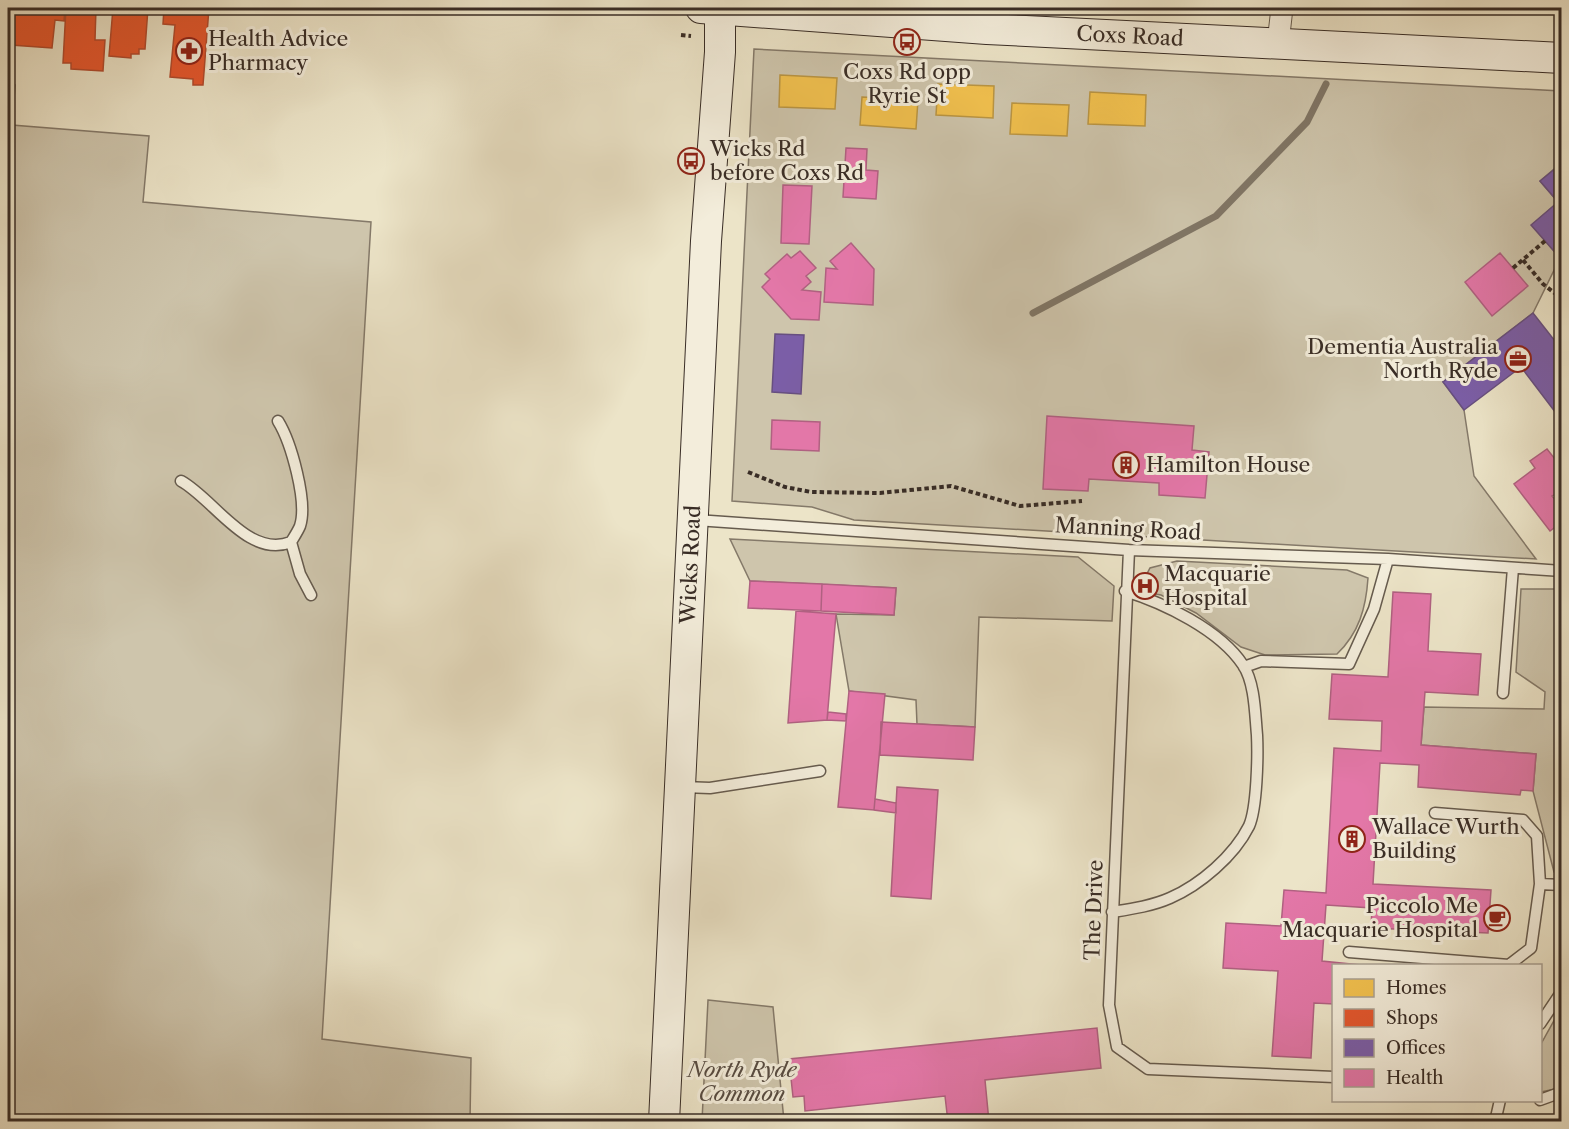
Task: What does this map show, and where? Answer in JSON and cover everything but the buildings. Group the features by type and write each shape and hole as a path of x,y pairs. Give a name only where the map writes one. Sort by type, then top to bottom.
{"main road":[{"name":"Coxs Road","path":"713,8 759,14 988,18 1278,43 1562,58"},
{"name":"Wicks Road","path":"664,1122 706,240 720,45 713,8"}],"street":[{"path":"1278,43 1282,8"}],"lane":[{"path":"278,421 288,442 298,479 302,514 300,526 291,542 300,574 311,594"},
{"path":"181,481 194,489 237,527 261,543 271,546 291,542"},
{"name":"Manning Road","path":"692,520 1129,550 1388,559 1562,571"},
{"name":"The Drive","path":"1129,550 1125,591 1109,1005 1117,1047 1148,1069 1332,1077"},
{"path":"1244,667 1261,661 1349,664 1374,609 1388,559"},
{"path":"1503,693 1513,568"},
{"path":"1112,912 1169,899 1193,885 1229,855 1250,824 1258,760 1255,709 1244,667 1227,645 1156,601 1125,591"},
{"path":"680,787 710,788 820,771"},
{"path":"1435,813 1523,820 1537,836 1540,884 1531,948 1510,964"},
{"path":"1540,884 1562,885"},
{"path":"1349,952 1497,964"},
{"path":"1542,1021 1562,991"},
{"path":"1542,1099 1562,1092"},
{"path":"1495,1122 1500,1102"}],"path":[{"path":"681,35 691,36"},
{"path":"1513,268 1545,241"},
{"path":"1522,260 1543,284 1562,299"},
{"path":"748,472 785,487 811,492 880,493 951,486 1020,506 1082,501"}],"green space":[{"path":"754,49 1561,91 1561,163 1540,181 1558,202 1532,225 1560,258 1533,313 1443,382 1464,410 1474,476 1536,559 854,520 812,507 732,501"},
{"path":"8,85 15,85 12,125 149,136 143,202 371,222 322,1039 471,1058 470,1121 8,1121"},
{"path":"730,539 1078,557 1114,586 1112,621 979,617 975,727 917,724 916,700 849,691 836,614 894,615 896,588 750,581"},
{"path":"1177,561 1347,570 1368,578 1363,610 1356,629 1337,654 1265,655 1241,647 1196,613 1161,595 1139,589 1150,568"},
{"path":"1521,589 1561,589 1561,872 1554,872 1533,791 1536,754 1421,745 1424,707 1544,709 1545,692 1516,672"},
{"name":"North Ryde Common","path":"708,1000 773,1007 784,1121 702,1121"},
{"path":"1561,1008 1561,1077 1555,1089 1542,1092 1542,1042"}],"waterway":[{"path":"1033,313 1216,216 1307,122 1326,84"}],"place":[{"name":"Coxs Rd opp Ryrie St","path":"907,42"},
{"name":"Health Advice Pharmacy","path":"189,51"},
{"name":"Wicks Rd before Coxs Rd","path":"691,161"},
{"name":"Dementia Australia North Ryde","path":"1518,359"},
{"name":"Hamilton House","path":"1126,465"},
{"name":"Macquarie Hospital","path":"1145,586"},
{"name":"Wallace Wurth Building","path":"1352,839"},
{"name":"Piccolo Me Macquarie Hospital","path":"1497,918"}]}
